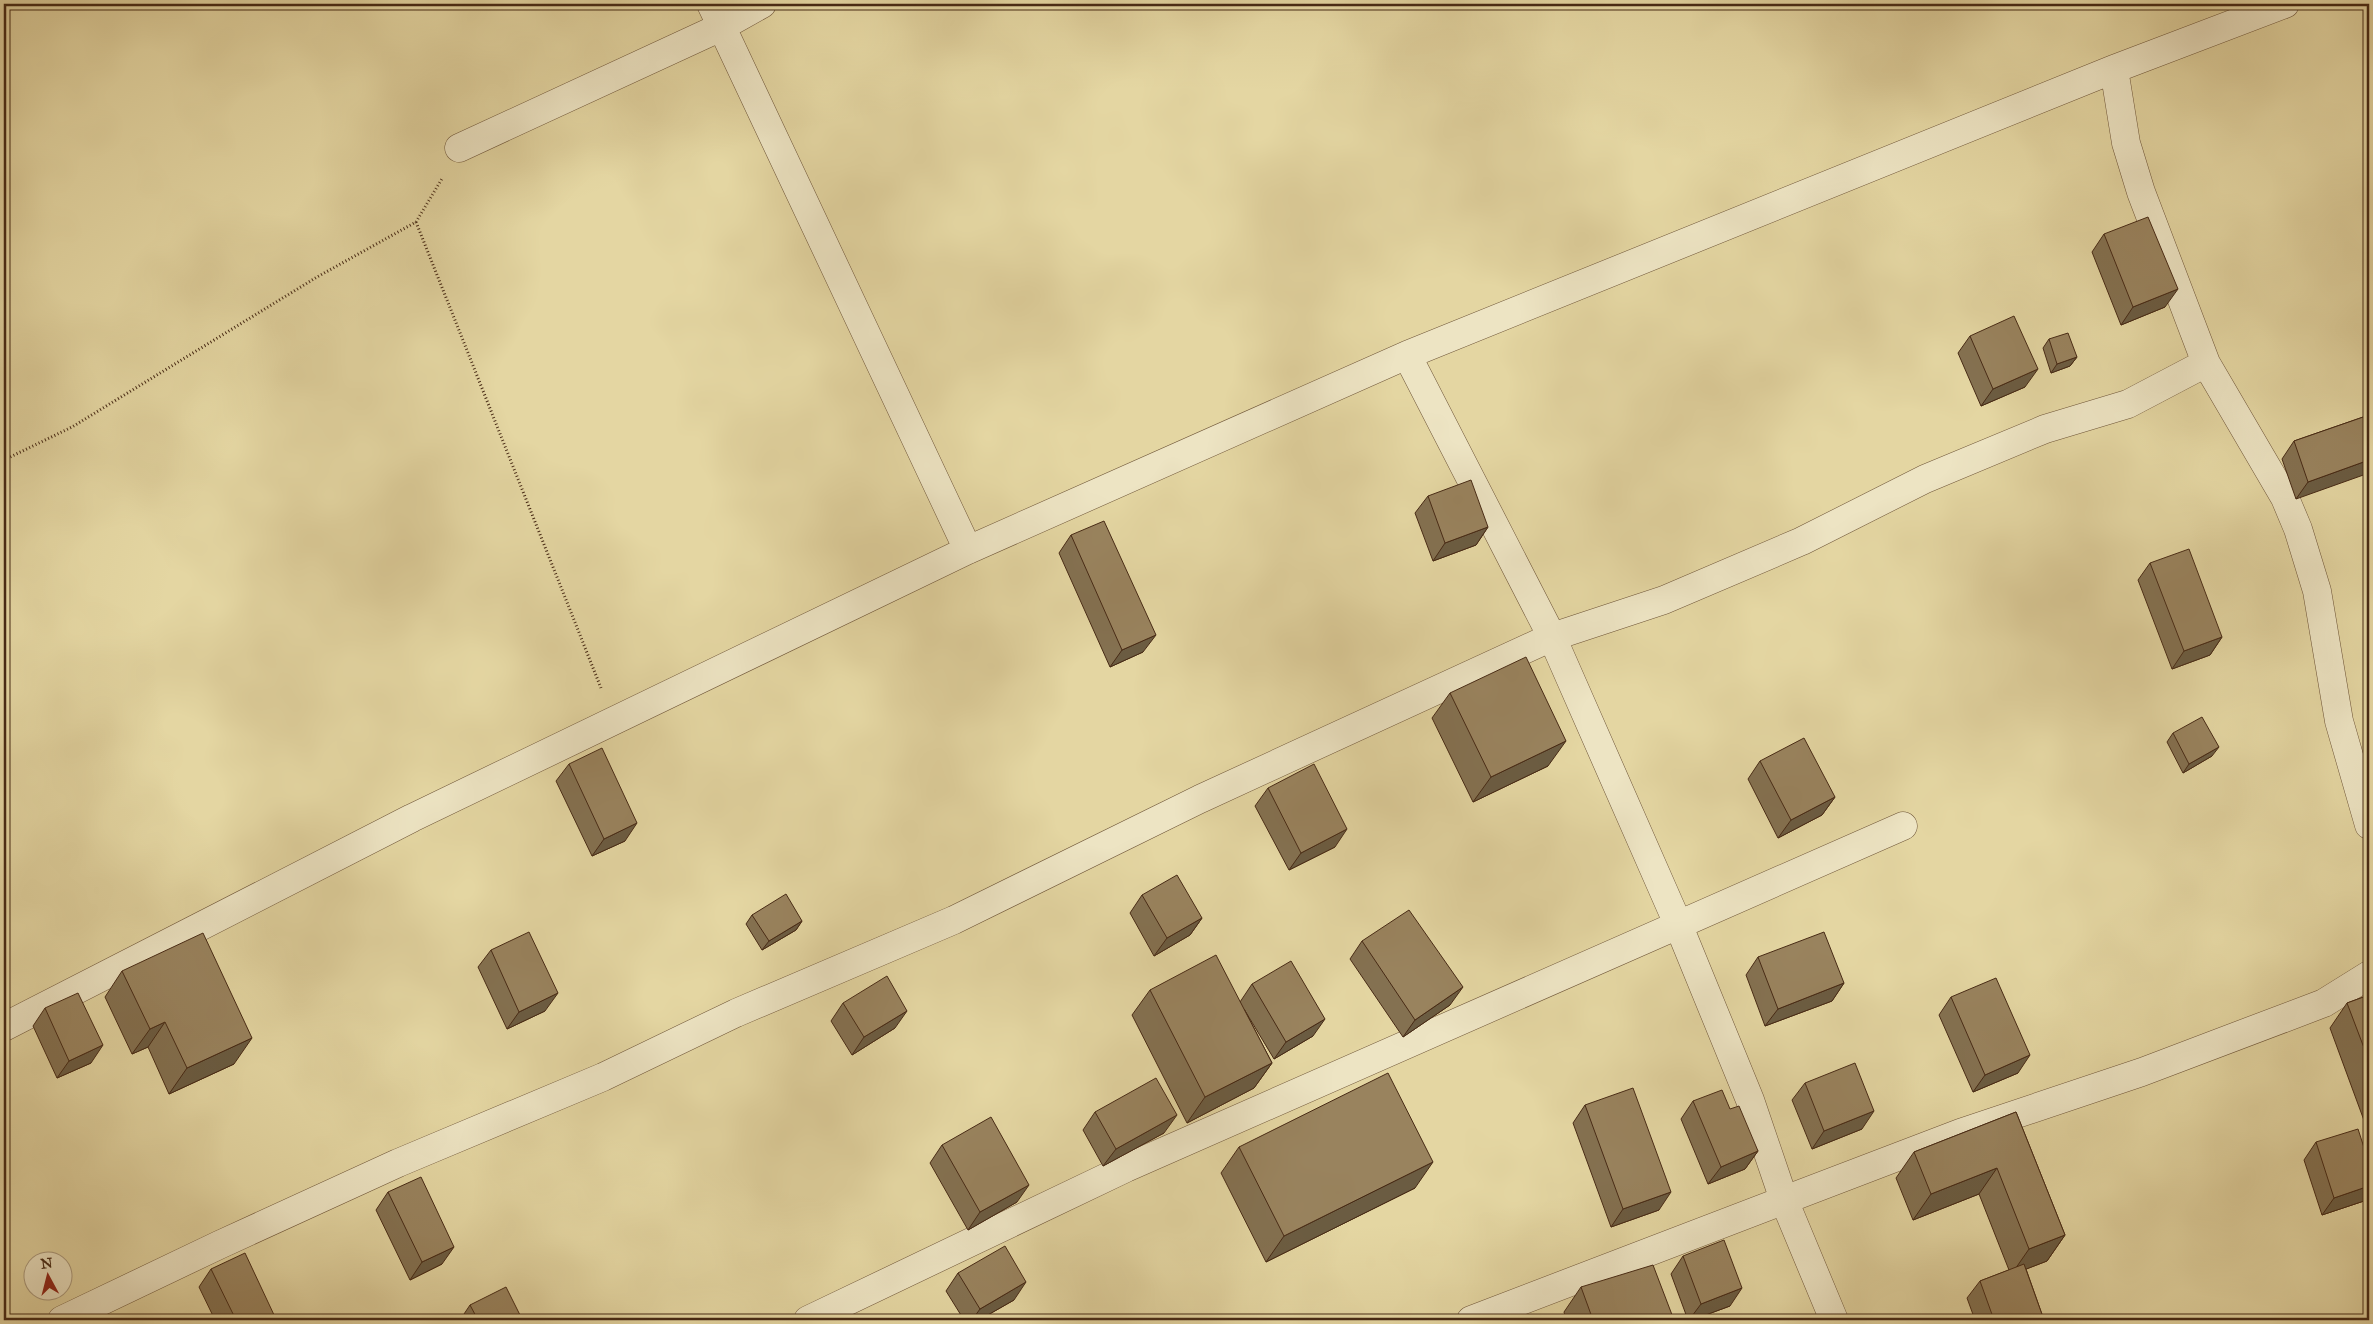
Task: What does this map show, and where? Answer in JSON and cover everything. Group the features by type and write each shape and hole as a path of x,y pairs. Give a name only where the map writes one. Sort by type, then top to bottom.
{"street":[{"path":"459,148 716,15 762,4"},
{"path":"4,1027 412,818 968,550 1407,355 2114,69 2248,10 2285,4"},
{"path":"716,15 968,550"},
{"path":"2114,69 2126,143 2141,192 2206,364 2285,498 2298,529 2317,591 2338,721 2369,825"},
{"path":"1407,355 1552,637 1678,924 1750,1100 1784,1200 1834,1320"},
{"path":"62,1320 219,1245 389,1168 603,1077 736,1013 954,920 1200,799 1552,637 1664,600 1802,541 1925,479 2045,429 2128,404 2206,364"},
{"path":"808,1320 1126,1168 1903,826"},
{"path":"1471,1320 1960,1133 2142,1072 2324,1003 2369,974"}],"path":[{"path":"4,460 72,427 317,277 416,222 459,148"},
{"path":"416,222 614,721"}],"building":[{"path":"2148,217 2178,289 2133,307 2104,234"},
{"path":"2014,316 2038,369 1993,389 1970,336"},
{"path":"2068,333 2077,357 2057,364 2049,339"},
{"path":"2369,415 2369,460 2308,482 2294,441"},
{"path":"1471,480 1488,527 1445,543 1428,496"},
{"path":"1104,521 1156,635 1122,650 1071,535"},
{"path":"2189,549 2222,637 2184,651 2150,563"},
{"path":"1526,657 1566,741 1491,777 1450,693"},
{"path":"2202,717 2219,747 2189,764 2173,733"},
{"path":"1804,738 1835,797 1791,820 1760,761"},
{"path":"602,748 637,823 604,839 569,764"},
{"path":"1314,764 1347,829 1301,853 1268,788"},
{"path":"1177,875 1202,918 1167,938 1142,895"},
{"path":"786,894 802,921 769,941 752,915"},
{"path":"1409,910 1463,987 1415,1020 1362,941"},
{"path":"529,932 558,993 519,1012 491,950"},
{"path":"1824,932 1844,983 1778,1009 1758,957"},
{"path":"203,933 252,1038 187,1068 165,1022 150,1029 122,971"},
{"path":"1216,955 1272,1063 1205,1097 1150,990"},
{"path":"1291,961 1325,1019 1286,1042 1252,984"},
{"path":"887,976 907,1011 864,1037 843,1003"},
{"path":"1996,978 2030,1055 1985,1075 1951,997"},
{"path":"78,993 103,1045 69,1061 45,1008"},
{"path":"2369,995 2369,1061 2347,1003"},
{"path":"1855,1063 1874,1111 1824,1131 1805,1083"},
{"path":"1388,1073 1433,1162 1284,1236 1239,1147"},
{"path":"1156,1078 1177,1115 1116,1149 1095,1112"},
{"path":"1633,1088 1671,1192 1623,1209 1585,1105"},
{"path":"1722,1090 1730,1109 1739,1106 1758,1151 1721,1167 1693,1101"},
{"path":"2016,1112 2065,1235 2029,1249 1997,1168 1931,1194 1914,1152"},
{"path":"991,1117 1029,1185 980,1212 942,1145"},
{"path":"2358,1129 2369,1163 2369,1186 2334,1198 2316,1142"},
{"path":"421,1177 454,1247 422,1262 388,1192"},
{"path":"1724,1240 1742,1288 1701,1304 1683,1256"},
{"path":"1005,1246 1026,1282 980,1309 958,1273"},
{"path":"245,1253 275,1317 270,1320 236,1320 211,1269"},
{"path":"2024,1264 2044,1320 1994,1320 1980,1281"},
{"path":"1653,1265 1674,1320 1593,1320 1581,1287"},
{"path":"506,1287 521,1317 515,1320 478,1320 470,1305"}]}
